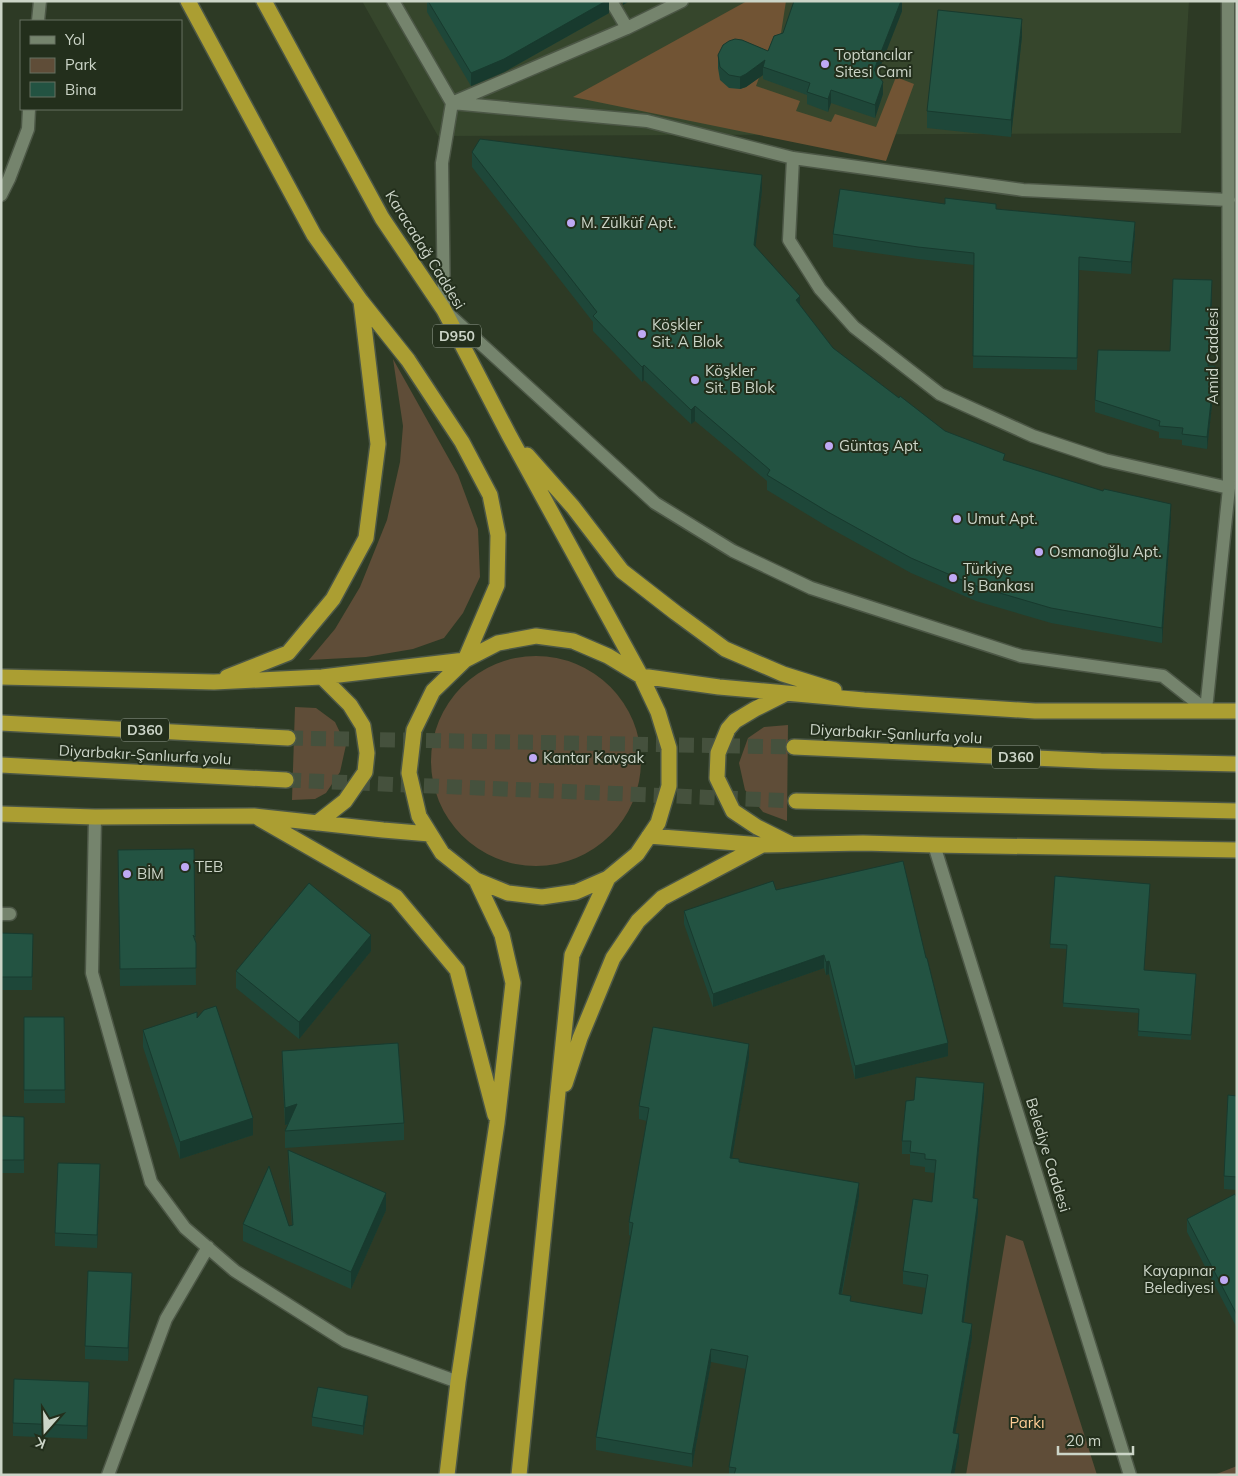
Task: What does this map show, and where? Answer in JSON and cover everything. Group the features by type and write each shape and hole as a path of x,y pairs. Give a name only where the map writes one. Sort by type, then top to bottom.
{"highway":[{"path":"188,1 314,235 361,301 408,360 462,442 490,495 498,535 497,585 465,660"},
{"name":"Karacadağ Caddesi","path":"264,1 382,218 444,310 509,435 641,676 658,712 669,748 669,786 658,823 637,854 608,878"},
{"path":"214,682 288,653 333,599 366,538 378,444 361,301"},
{"path":"509,435 574,507 622,571 683,618 725,649 783,674 864,700"},
{"path":"608,878 576,892 542,897 508,893 476,880 442,853 419,816 409,773 414,730 433,691 465,660 498,643 536,636 573,641 608,656 641,676 719,686 864,700 1035,711 1237,711"},
{"path":"1,677 214,682 322,677 465,660"},
{"path":"317,823 346,801 366,772 367,753 363,726 350,705 322,677"},
{"path":"788,693 755,708 735,721 728,729 718,753 717,778 733,811 757,827 792,844"},
{"name":"D360","path":"1,723 288,738"},
{"name":"Diyarbakır-Şanlıurfa yolu","path":"794,747 1101,761 1237,764"},
{"name":"Diyarbakır-Şanlıurfa yolu","path":"1,765 286,780"},
{"path":"796,801 1237,811"},
{"path":"1,814 95,817 254,816 430,834"},
{"path":"254,816 396,897 457,970 497,1124"},
{"path":"649,836 762,845 863,843 934,846 1237,850"},
{"path":"555,1114 580,1038 613,958 638,921 662,898 762,845"},
{"path":"519,1475 572,955 608,878"},
{"path":"447,1475 458,1382 497,1124 513,982 502,936 476,880"}],"street":[{"path":"38,20 40,1"},
{"path":"393,1 452,103 442,163 444,310 655,503 733,551 811,588 1021,656 1163,676 1206,710"},
{"path":"611,1 627,28"},
{"path":"452,103 627,28 682,1"},
{"name":"Amid Caddesi","path":"1206,710 1229,488 1231,7"},
{"path":"452,103 646,121 793,158 1023,190 1229,200"},
{"path":"1,195 28,129 29,110"},
{"path":"793,158 789,240 794,249 820,289 854,327 940,394 1033,436 1105,460 1229,488"},
{"path":"95,817 92,973 151,1182 185,1228 235,1271 345,1341 458,1382"},
{"name":"Belediye Caddesi","path":"934,846 1130,1475"},
{"path":"108,1475 166,1318 208,1247"}],"shaded area":[{"path":"362,1 1189,1 1181,133 438,136"},
{"path":"747,1 786,1 781,33 772,42 756,86 800,101 796,111 831,122 835,114 876,127 896,77 914,84 886,161 573,97"}],"green space":[{"path":"393,359 458,475 478,529 480,577 463,613 444,638 413,649 366,657 309,660 335,629 360,587 387,520 400,462 403,426"},
{"path":"526,656 546,656 567,660 586,668 611,686 624,702 637,730 641,761 637,792 624,820 611,836 595,849 567,862 546,866 526,866 505,862 486,854 469,843 454,828 443,811 435,792 431,771 431,751 435,730 443,711 454,694 469,679 486,668 505,660"},
{"path":"295,707 316,708 335,722 346,745 340,772 326,793 315,799 292,800"},
{"path":"788,725 787,821 763,812 745,790 739,763 748,738 764,727"},
{"name":"Parkı","path":"1006,1235 1023,1241 1097,1475 966,1475"},
{"path":"1237,1466 1237,1475 1214,1475"}],"building":[{"path":"428,1 606,1 504,59 471,73"},
{"name":"Toptancılar Sitesi Cami","path":"794,1 901,1 874,70 883,82 875,105 831,90 828,99 807,92 810,83 763,67 765,60 740,77 729,75 720,67 718,55 723,45 735,39 768,51 774,36 783,33"},
{"path":"938,10 1022,19 1011,120 927,111"},
{"path":"480,139 762,175 754,245 800,296 796,300 833,348 945,431 1005,454 1003,460 1103,491 1104,489 1171,504 1162,628 1051,608 976,586 911,558 828,512 767,475 770,470 695,406 691,410 644,365 642,367 593,316 597,312 472,152"},
{"path":"840,189 945,204 945,198 996,204 996,209 1135,222 1131,262 1079,257 1077,358 973,356 974,253 918,247 833,234"},
{"path":"1173,279 1212,280 1208,366 1215,366 1207,437 1182,434 1183,428 1159,426 1160,421 1095,400 1098,350 1170,351"},
{"path":"194,849 195,937 193,935 196,943 196,968 120,969 118,850"},
{"path":"903,861 948,1043 855,1066 829,961 826,962 824,955 713,994 684,911 773,881 776,890"},
{"path":"1055,876 1150,884 1144,970 1196,974 1191,1035 1138,1031 1139,1009 1063,1003 1067,945 1050,944"},
{"path":"309,883 371,935 299,1022 236,971"},
{"path":"1,933 33,934 32,977 1,977"},
{"path":"216,1006 253,1118 180,1142 143,1030 197,1012 197,1018 204,1010"},
{"path":"24,1017 64,1017 65,1090 24,1090"},
{"path":"653,1027 749,1044 730,1158 739,1159 739,1162 859,1183 839,1294 851,1296 850,1301 922,1314 928,1275 903,1271 913,1199 932,1202 936,1160 925,1159 925,1154 910,1152 911,1141 902,1141 906,1101 914,1100 916,1077 984,1083 973,1198 978,1199 962,1322 972,1324 953,1433 959,1434 951,1475 734,1475 736,1468 729,1467 748,1356 711,1349 692,1454 596,1437 633,1223 629,1222 649,1108 639,1106"},
{"path":"398,1043 404,1123 285,1131 297,1104 285,1108 282,1051"},
{"path":"1228,1095 1237,1096 1237,1177 1224,1176"},
{"path":"1,1116 24,1117 24,1160 1,1160"},
{"path":"288,1150 386,1193 351,1272 243,1224 269,1166 289,1226 293,1225"},
{"path":"58,1163 100,1164 97,1235 55,1233"},
{"name":"Kayapınar Belediyesi","path":"1235,1194 1237,1198 1237,1315 1187,1219"},
{"path":"88,1271 132,1273 128,1348 85,1346"},
{"path":"14,1379 89,1382 87,1426 13,1423"},
{"path":"318,1387 368,1396 363,1426 312,1417"}],"tunnel":[{"path":"288,738 794,747"},
{"path":"286,780 796,801"}],"place":[{"name":"Toptancılar Sitesi Cami","path":"825,64"},
{"name":"M. Zülküf Apt.","path":"571,223"},
{"name":"Köşkler Sit. A Blok","path":"642,334"},
{"name":"Köşkler Sit. B Blok","path":"695,380"},
{"name":"Güntaş Apt.","path":"829,446"},
{"name":"Umut Apt.","path":"957,519"},
{"name":"Osmanoğlu Apt.","path":"1039,552"},
{"name":"Türkiye İş Bankası","path":"953,578"},
{"name":"Kantar Kavşak","path":"533,758"},
{"name":"TEB","path":"185,867"},
{"name":"BİM","path":"127,874"},
{"name":"Kayapınar Belediyesi","path":"1224,1280"}]}
